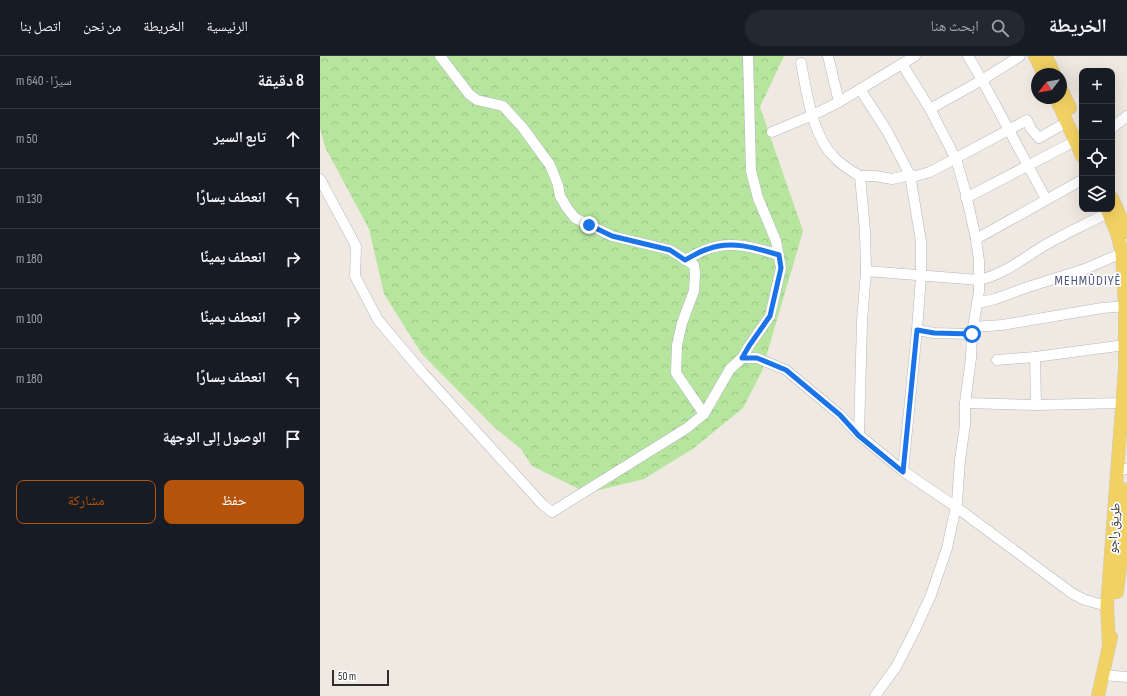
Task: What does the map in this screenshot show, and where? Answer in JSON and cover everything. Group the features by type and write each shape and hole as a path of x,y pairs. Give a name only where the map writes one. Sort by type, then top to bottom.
{"main road":[{"path":"1035,56 1041,68"},
{"path":"1046,56 1051,68"},
{"path":"1059,104 1079,144"},
{"path":"1066,104 1079,143"},
{"path":"1115,205 1127,232"},
{"name":"طريق راجو","path":"1108,212 1117,233 1122,253 1126,306 1123,403 1123,470 1107,606 1109,645"},
{"name":"طريق راجو","path":"1109,645 1112,634 1122,552 1127,489"},
{"path":"1098,696 1109,645"}],"street":[{"path":"440,56 470,94 477,100 503,106 523,128 550,165 558,185 560,196 575,218 612,236 670,250 694,266 694,291 682,323 677,345 676,373 704,414"},
{"path":"320,179 356,246 355,276 378,320 422,372 538,499 552,512 687,428 704,414 730,369 742,358 770,316 781,268 776,241 758,198 751,171 748,56"},
{"path":"828,56 839,102"},
{"path":"772,132 839,102 915,56"},
{"path":"968,56 1046,199"},
{"path":"930,109 982,80 1020,56"},
{"path":"801,63 812,115 826,147 835,159 860,176 892,179 910,175 916,176 930,172 1028,120 1031,129 1039,138 1067,122"},
{"path":"875,696 896,667 931,595 947,548 956,507 965,425 965,403 979,280 979,261 976,239 965,190 956,159 930,109 902,64"},
{"path":"860,89 887,131 910,175 921,241 921,276 917,330 903,472"},
{"path":"1115,126 1127,116"},
{"path":"966,198 1028,166 1079,146"},
{"path":"859,436 862,321 866,272 865,231 860,176"},
{"path":"976,239 1079,182"},
{"path":"866,272 979,280 990,278 1106,212"},
{"path":"685,260 709,248 734,244 754,247 779,255"},
{"path":"977,304 1085,269 1122,253"},
{"path":"917,330 934,333 973,331 1102,308 1126,306"},
{"path":"996,360 1035,357 1125,345"},
{"path":"1035,357 1036,405"},
{"path":"742,358 757,358 786,370 840,415 859,436 903,472 956,507 1073,594 1085,600 1107,606"},
{"path":"965,403 1036,405 1123,403"},
{"path":"1102,675 1127,677"}],"green space":[{"path":"320,56 784,56 760,107 803,231 762,371 743,408 694,448 644,479 587,493 532,466 521,449 494,427 422,354 384,294 369,229 325,147 320,128"}],"district":[{"name":"MEHMÛDIYÊ","path":"1088,280"}],"route":[{"path":"589,225 612,236 670,250 685,260 709,248 734,244 754,247 779,255 781,268 770,316 742,358 757,358 786,370 840,415 859,436 903,472 917,330 934,333 972,334"}]}
